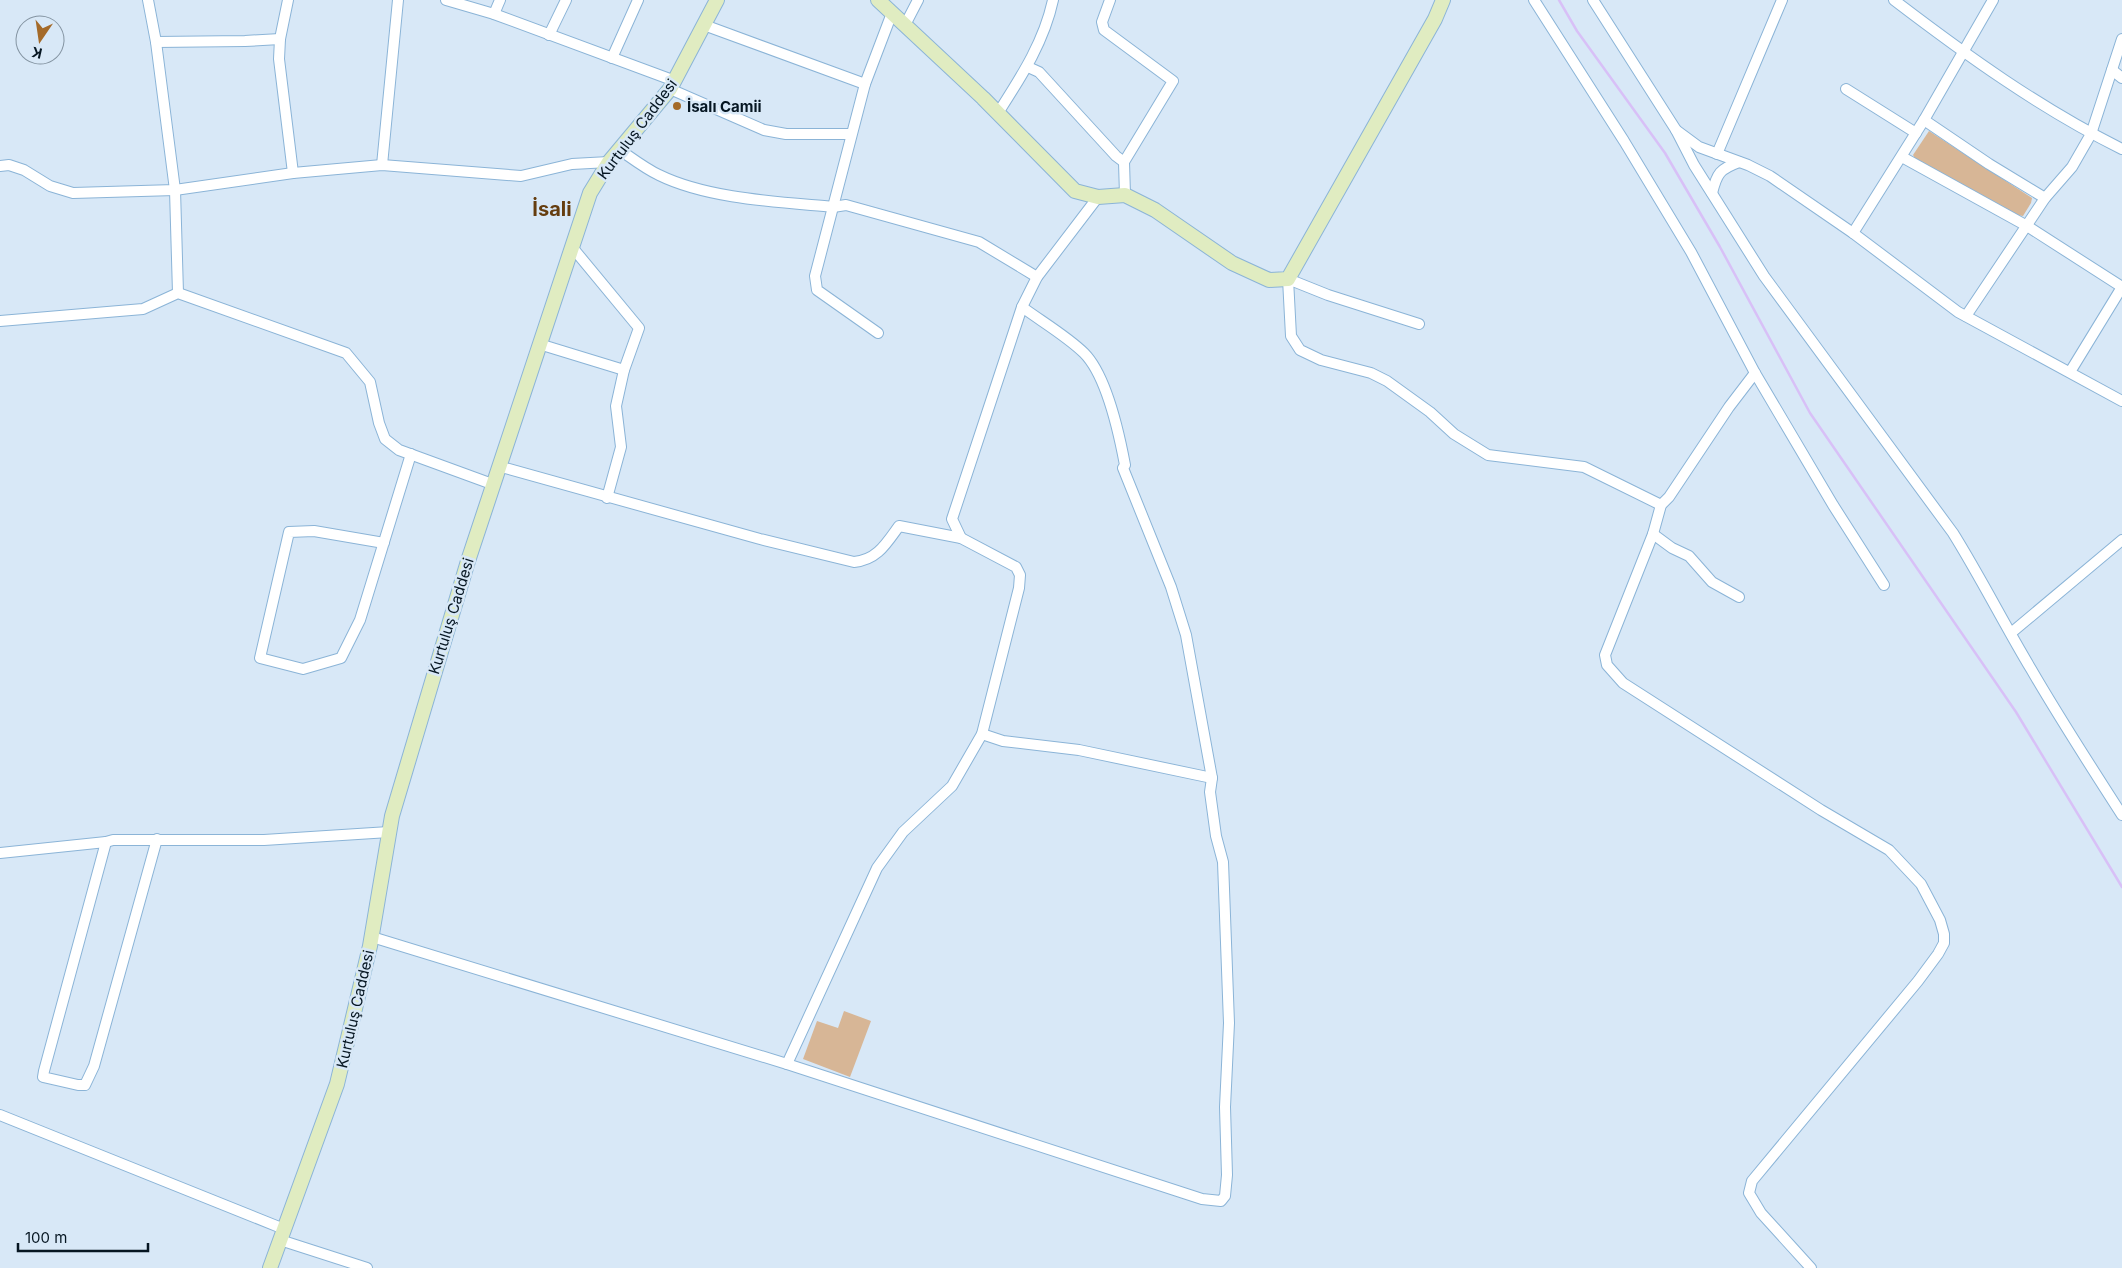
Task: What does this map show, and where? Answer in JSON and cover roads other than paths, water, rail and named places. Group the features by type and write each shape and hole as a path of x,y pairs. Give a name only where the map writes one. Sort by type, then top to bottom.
{"main road":[{"name":"Kurtuluş Caddesi","path":"270,1268 337,1084 372,937 389,832 395,807 492,484 590,193 609,162 672,85 717,0"},
{"path":"878,0 998,113 1076,191 1098,196 1125,195 1155,210 1232,263 1269,280 1288,279 1435,19 1443,0"}],"street":[{"path":"148,0 156,42 175,190 178,294"},
{"path":"288,0 280,39 279,59 293,173"},
{"path":"382,165 398,0"},
{"path":"446,0 494,14 612,58 764,130 786,134 851,134"},
{"path":"494,14 500,0"},
{"path":"549,35 566,0"},
{"path":"612,58 638,0"},
{"path":"905,25 918,0"},
{"path":"998,113 1028,66 1048,22 1053,0"},
{"path":"1110,0 1102,22 1104,30 1173,81 1124,162 1125,195"},
{"path":"1534,0 1624,141 1690,252 1755,373 1833,505 1884,585"},
{"path":"1592,0 1676,130 1694,165 1764,276 1953,533 1976,569 2058,716 2122,815"},
{"path":"1717,154 1782,0"},
{"path":"1894,0 1962,52 2091,134 2122,149"},
{"path":"1854,234 1924,120 1993,0"},
{"path":"878,333 817,290 814,276 865,84 892,14"},
{"path":"704,26 865,84"},
{"path":"156,42 280,39"},
{"path":"1966,316 2046,198 2072,167 2091,134 2122,39"},
{"path":"1028,66 1039,72 1116,156 1124,162"},
{"path":"2112,70 2122,78"},
{"path":"1846,88 1916,133"},
{"path":"1924,120 1989,164 2046,198"},
{"path":"1676,130 1699,147 1770,176 1854,234 1966,316 2122,401"},
{"path":"620,150 659,176 693,187 741,198 833,207 846,205 979,242 1037,277"},
{"path":"1902,156 2027,226 2122,287 2070,372"},
{"path":"0,166 8,165 24,170 50,186 73,193 175,190 293,173 382,165 521,176 572,164 609,162"},
{"path":"1712,193 1718,174 1723,168 1739,162"},
{"path":"961,538 952,518 1022,307 1037,277 1098,196"},
{"path":"572,247 639,328 624,370 616,406 621,447 607,498"},
{"path":"1419,324 1328,295 1288,279 1291,336 1300,350 1321,360 1371,373 1387,381 1430,412 1454,434 1488,455 1584,467 1661,505"},
{"path":"0,322 143,309 178,294 346,353 370,382 379,423 385,439 399,450 492,484"},
{"path":"372,937 787,1064 1202,1199 1221,1201 1224,1196 1228,1175 1225,1107 1229,1024 1223,862 1216,836 1210,792 1212,778 1186,635 1171,587 1124,468 1120,434 1098,369 1084,352 1022,307"},
{"path":"539,344 624,370"},
{"path":"1755,373 1729,407 1670,497 1661,505 1653,534 1605,655 1606,664 1623,683 1822,810 1889,850 1921,884 1940,920 1944,934 1944,944 1938,954 1918,981 1752,1181 1749,1194 1761,1214 1811,1268"},
{"path":"384,543 314,531 289,532 260,658 303,669 341,658 360,620 384,543 411,454"},
{"path":"498,466 607,498 854,562 865,561 874,556 882,549 899,526 961,538 1016,567 1020,574 1019,588 982,734 952,786 903,832 877,868 787,1064"},
{"path":"1653,534 1672,548 1689,556 1712,582 1739,597"},
{"path":"2010,633 2122,540"},
{"path":"982,734 1003,742 1079,750 1212,778"},
{"path":"0,854 113,840 264,840 389,832"},
{"path":"106,842 43,1077 78,1086 85,1085 94,1066 157,839"},
{"path":"0,1114 282,1235 367,1268"}],"waterway":[{"path":"1559,0 1577,31 1665,153 1720,247 1810,413 2016,712 2122,887"}],"place":[{"name":"İsalı Camii","path":"677,106"}],"district":[{"name":"İsali","path":"552,209"}]}
